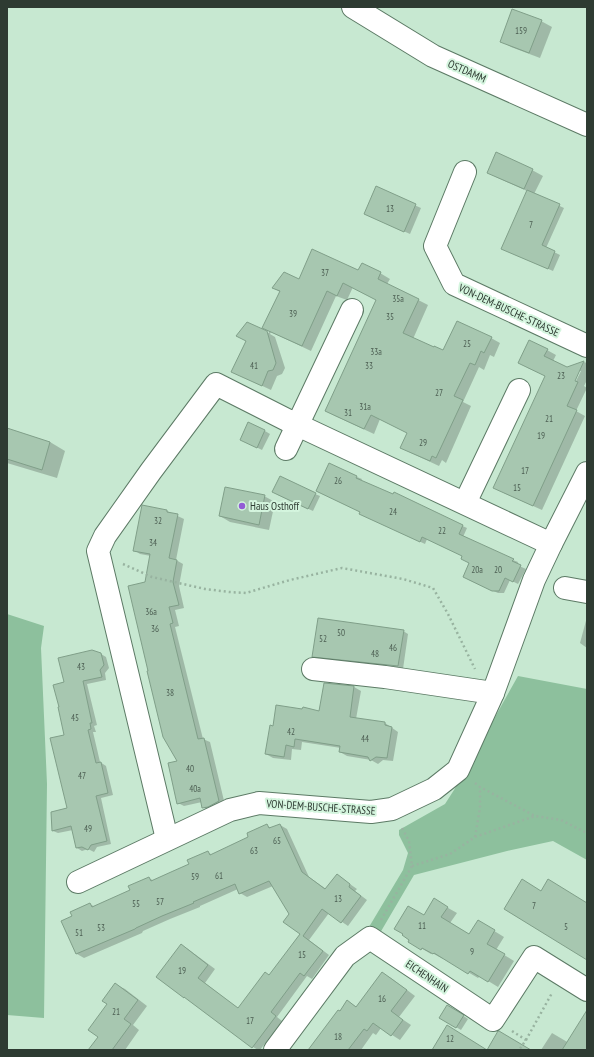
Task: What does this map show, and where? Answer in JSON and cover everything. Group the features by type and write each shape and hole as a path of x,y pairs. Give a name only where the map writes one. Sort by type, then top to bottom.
{"street":[{"name":"OSTDAMM","path":"352,7 433,56 587,125"},
{"name":"VON-DEM-BUSCHE-STRASSE","path":"465,172 435,246 454,284 587,346"},
{"path":"286,449 292,422 352,310"},
{"path":"167,839 98,551 105,536 216,384 292,422 551,544"},
{"path":"465,503 519,390"},
{"name":"VON-DEM-BUSCHE-STRASSE","path":"78,882 230,810 259,803 371,812 392,809 434,789 458,770 493,693 534,580 587,474"},
{"path":"565,588 587,592"},
{"path":"313,669 493,693"},
{"path":"275,1050 346,956 370,938"},
{"name":"EICHENHAIN","path":"370,938 493,1020 534,957 587,990"}],"path":[{"path":"98,551 152,577 205,589 229,592 246,593 290,580 342,568 403,579 433,588 448,614 481,683 493,693"},
{"path":"458,770 480,787 535,816 562,820 587,833"},
{"path":"475,837 480,808 480,787"},
{"path":"370,938 412,866 409,841 392,809"},
{"path":"412,866 450,854 475,837 535,816"},
{"path":"526,1040 562,975"}],"green space":[{"path":"7,614 44,626 41,648 47,784 44,1018 7,1015"},
{"path":"518,676 587,689 587,860 553,841 507,851 414,875 380,933 369,927 403,870 408,853 399,835 399,830 445,804"}],"building":[{"path":"512,9 542,20 529,53 500,42"},
{"path":"496,152 533,169 524,189 487,173"},
{"path":"376,186 416,204 404,232 364,214"},
{"path":"527,190 560,204 542,245 555,251 548,269 501,249"},
{"path":"312,249 358,270 362,263 381,272 378,279 419,299 403,333 443,350 457,321 492,337 484,353 481,351 475,365 470,363 454,396 463,400 436,458 432,456 430,461 400,448 407,433 371,415 364,429 325,411 376,300 343,283 337,296 327,291 302,346 262,328 280,291 272,288 284,272 299,279"},
{"path":"247,322 267,331 276,363 273,370 268,371 262,386 231,372 246,341 236,336"},
{"path":"529,340 548,349 544,356 567,367 584,361 575,381 578,382 567,406 577,410 533,506 493,488 545,376 518,363"},
{"path":"248,422 265,430 257,448 240,440"},
{"path":"7,428 50,442 42,470 7,459"},
{"path":"329,463 357,476 356,478 393,494 394,492 463,525 459,534 514,559 512,561 521,565 513,582 505,578 499,591 492,591 463,577 469,563 461,559 462,556 422,537 420,542 359,514 360,512 316,491"},
{"path":"280,476 316,493 308,509 272,492"},
{"name":"Haus Osthoff","path":"225,487 265,495 259,525 219,516"},
{"path":"142,505 167,510 167,512 178,514 169,558 177,560 173,582 179,605 169,607 173,623 170,624 198,739 204,738 219,801 208,807 202,808 200,798 177,804 168,763 177,761 163,737 128,586 145,582 150,554 133,551"},
{"path":"318,618 404,630 398,666 312,657"},
{"path":"92,650 101,653 104,665 100,670 102,677 83,681 92,723 90,723 91,729 88,730 96,763 101,762 108,793 96,796 107,841 91,845 88,850 82,847 76,848 71,826 52,831 51,812 67,808 50,738 64,735 53,685 64,682 58,658"},
{"path":"324,683 354,686 350,717 385,722 385,725 392,727 387,758 376,757 370,761 368,757 339,752 340,746 295,739 294,747 286,745 284,757 265,754 270,725 273,726 276,705 302,709 303,707 319,711"},
{"path":"267,824 269,828 280,824 302,872 325,889 337,874 350,884 349,887 361,896 341,923 322,909 303,936 323,951 304,976 300,973 271,1012 276,1016 252,1048 156,977 181,944 208,965 198,978 238,1008 265,972 269,975 300,934 283,922 289,914 269,881 239,894 235,884 76,954 61,921 72,916 70,912 90,903 92,907 130,890 128,886 149,877 151,881 189,864 187,860 208,851 210,855 248,837 247,833"},
{"path":"522,879 541,891 548,879 587,903 587,960 504,909"},
{"path":"434,898 448,907 441,917 469,934 478,920 495,930 487,944 505,954 488,982 470,971 468,974 434,953 433,954 422,948 421,950 408,942 409,940 402,935 403,934 394,929 408,906 424,915"},
{"path":"382,972 407,990 391,1011 403,1020 391,1036 373,1023 367,1031 364,1029 348,1050 308,1050 338,1010 340,1011 347,1000 356,1007"},
{"path":"115,983 138,1000 124,1019 131,1024 112,1050 88,1050 98,1037 88,1030 107,1004 102,1001"},
{"path":"447,1005 464,1015 456,1028 439,1018"},
{"path":"587,1010 587,1050 562,1050"},
{"path":"447,1025 487,1050 432,1050"},
{"path":"499,1031 531,1050 487,1050"}],"place":[{"name":"Haus Osthoff","path":"242,506"}]}
